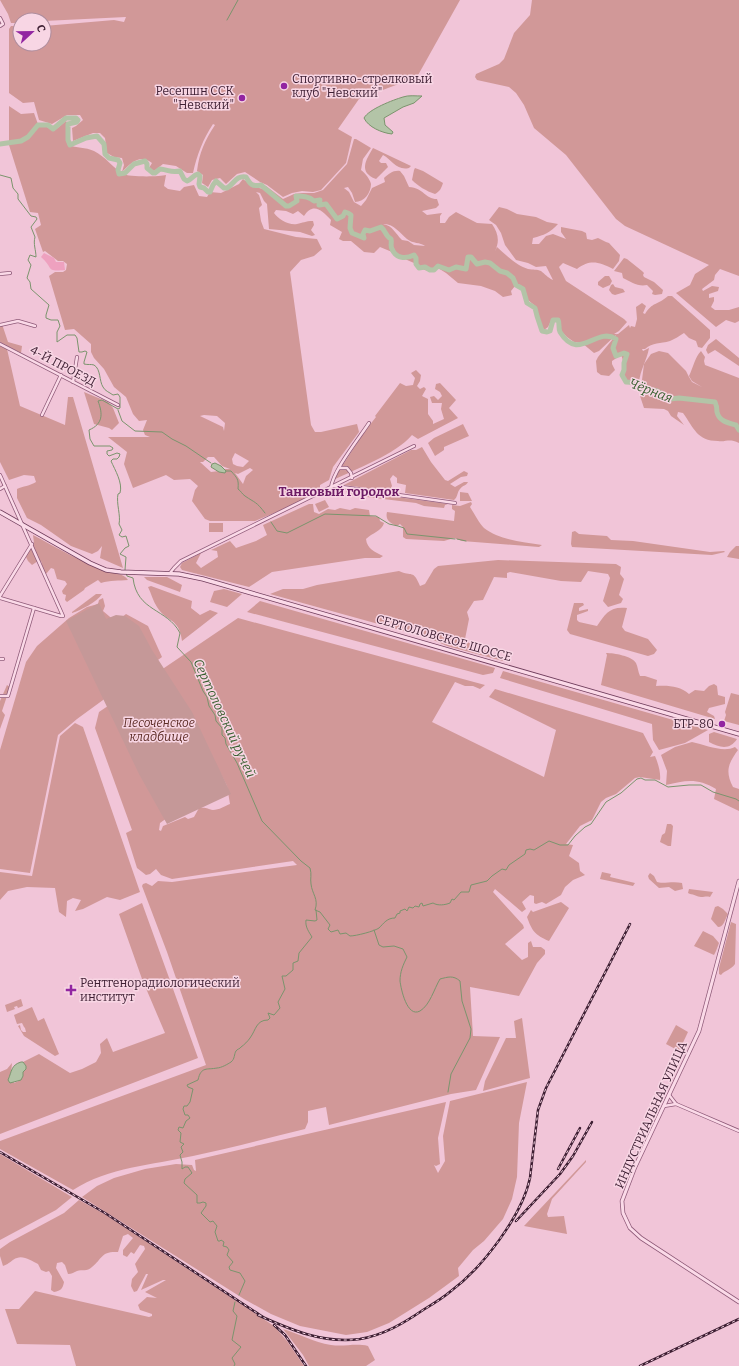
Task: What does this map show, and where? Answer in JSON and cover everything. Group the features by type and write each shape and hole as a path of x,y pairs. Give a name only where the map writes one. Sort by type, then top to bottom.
{"main road":[{"name":"СЕРТОЛОВСКОЕ ШОССЕ","path":"0,512 24,527 90,563 106,570 133,573 170,573 203,579 739,734"}],"street":[{"path":"0,18 3,24 0,26"},
{"path":"0,274 10,273"},
{"path":"0,325 18,321 35,326"},
{"name":"4-Й ПРОЕЗД","path":"0,344 118,405"},
{"path":"73,382 77,357"},
{"path":"42,415 61,375"},
{"path":"332,487 331,482 339,468 369,423"},
{"path":"170,573 181,561 352,478 414,446"},
{"path":"339,468 347,468 351,473 352,478"},
{"path":"0,475 32,544 63,616 0,597 32,544"},
{"path":"0,489 5,486"},
{"path":"332,487 456,503"},
{"path":"0,696 8,696 34,608"},
{"name":"ИНДУСТРИАЛЬНАЯ УЛИЦА","path":"739,881 699,1031 635,1167 622,1200 623,1213 630,1228 641,1238 723,1290 739,1302"},
{"path":"669,1094 676,1104 739,1131"},
{"path":"663,1107 676,1104"}],"green space":[{"path":"0,0 460,0 417,77 359,99 338,129 352,137 346,163 321,190 313,192 302,191 283,197 267,185 245,172 237,174 226,184 220,178 212,180 208,187 202,183 203,175 197,171 199,158 208,136 215,125 213,124 201,147 193,173 187,173 176,166 163,164 154,171 149,168 152,163 143,159 139,159 122,172 124,165 122,158 114,157 107,153 105,138 100,133 93,133 73,141 72,128 83,120 80,115 67,115 52,124 39,120 34,102 23,103 9,93 9,29 11,26 12,52 52,52 52,25 114,20 124,22 126,17 52,21 52,12 12,12 11,23"},
{"path":"532,0 739,0 739,276 720,269 715,275 714,280 702,289 703,291 712,286 719,287 718,291 709,294 709,298 714,297 711,307 715,310 729,310 739,307 739,321 735,323 726,320 716,327 676,293 690,285 695,274 709,265 625,226 616,219 566,155 534,128 524,105 516,93 509,87 477,80 475,77 476,74 499,64 504,59 514,33 530,15"},
{"path":"9,106 21,114 34,113 39,127 47,127 54,131 66,121 66,140 68,145 94,151 123,174 131,176 166,175 164,186 168,189 180,191 184,187 194,185 199,196 207,197 210,192 221,193 239,184 243,179 250,184 263,189 266,186 283,199 294,194 314,193 323,190 347,164 354,139 356,139 371,148 363,159 361,170 370,180 371,187 364,199 358,202 355,202 348,187 344,188 349,192 354,202 361,206 372,188 385,182 384,178 391,173 400,171 409,187 418,189 433,199 437,199 439,205 436,208 422,211 427,215 442,213 440,216 440,223 445,223 449,217 456,212 477,223 492,224 498,237 495,251 497,247 520,265 528,269 541,271 553,280 546,266 536,267 516,260 505,245 501,233 496,225 489,220 499,207 517,214 536,217 547,222 558,224 547,233 533,238 532,244 539,244 546,236 553,234 566,239 561,232 561,227 582,231 586,233 587,239 592,240 598,238 609,243 620,255 619,261 613,269 599,263 586,264 577,269 563,263 559,267 566,281 627,322 599,351 594,353 582,343 574,342 567,337 561,331 558,318 552,319 548,327 544,330 538,317 537,310 528,300 525,290 520,285 515,286 511,291 512,295 503,297 495,291 481,286 458,283 438,268 428,271 419,268 414,263 380,247 374,253 364,252 351,241 343,241 339,239 342,232 330,225 331,220 324,213 314,208 307,212 304,216 298,211 293,214 286,211 276,210 274,213 281,220 291,224 313,221 314,225 311,230 315,235 312,236 300,232 269,229 267,204 260,193 256,192 259,195 262,205 259,208 264,229 296,237 317,239 322,249 314,256 301,260 290,272 311,425 315,432 321,432 357,424 359,432 333,467 329,480 320,485 320,488 298,503 255,521 210,521 205,519 192,501 195,490 198,486 190,479 174,480 166,475 133,488 124,464 127,452 108,437 150,437 145,435 143,430 147,420 139,421 133,414 126,397 114,387 104,369 94,358 91,352 91,344 74,329 65,330 49,276 55,272 63,272 66,270 67,264 63,261 58,261 45,251 43,252 35,229 41,225 38,213 30,212 9,145","holes":["383,224 390,225 409,241 425,246 414,245 408,241 402,240 392,228","200,416 217,416 225,423 224,431 223,427","235,453 249,461 243,467 233,464 232,459","208,457 214,457 222,466 230,469 221,469 219,471 211,472 200,462 203,462","250,468 253,470 246,476 243,484 235,473 238,474"]},
{"path":"373,148 411,166 405,169 398,167 383,155 379,161 381,163 386,163 388,167 376,179 370,176 365,169 366,161"},
{"path":"415,168 443,183 439,191 435,194 432,193 422,188 412,180"},
{"path":"624,258 642,271 644,273 644,277 654,282 663,290 662,294 652,294 653,291 647,285 635,284 623,278 622,273 614,271"},
{"path":"605,276 609,276 612,281 610,285 603,288 598,285 598,282"},
{"path":"613,284 615,287 623,289 625,292 615,295 612,294 609,290"},
{"path":"668,296 672,296 710,330 710,338 702,348 698,347 696,341 689,338 684,333 670,341 654,344 642,349 643,351 649,348 639,383 634,386 627,383 622,377 623,360 621,355 612,361 615,370 609,376 601,375 597,372 596,361 617,334 629,325 630,328 631,326 635,327 637,319 636,307 642,303 646,306 643,313 645,314 650,307"},
{"path":"2,324 8,342 22,346 21,353 0,342 0,325"},
{"path":"716,339 739,358 739,366 715,350 708,354 706,350 708,345"},
{"path":"0,346 7,349 20,406 65,425 68,397 73,397 123,568 100,558 102,546 98,551 92,554 71,546 41,525 27,518 17,498 17,489 36,482 34,476 24,475 9,480 0,462"},
{"path":"659,351 668,353 686,371 692,382 702,387 692,381 689,376 701,351 705,357 705,365 739,378 739,443 730,440 718,441 705,439 697,433 683,413 678,412 677,416 684,425 664,409 644,408 640,396 644,364 651,354"},
{"path":"416,370 421,375 417,386 420,389 424,387 426,389 422,396 428,399 428,414 433,421 433,424 444,419 441,409 442,403 432,403 430,397 434,396 438,400 442,396 440,392 435,389 436,384 440,383 456,400 449,408 458,418 418,439 412,435 405,442 386,455 333,480 376,417 375,416 400,383 406,386 413,385 415,378 411,373"},
{"path":"84,392 108,402 113,408 119,423 112,430 94,424"},
{"path":"463,424 469,436 444,447 444,450 435,456 428,443 434,438"},
{"path":"422,447 445,480 448,481 464,471 468,473 467,476 461,477 450,484 455,487 464,482 468,482 459,490 454,500 405,493 406,485 397,483 397,478 393,475 390,479 392,486 389,491 344,485 411,450 416,450"},
{"path":"346,490 448,504 445,505 444,508 424,506 416,503 351,495 346,492"},
{"path":"460,492 468,493 472,501 460,501"},
{"path":"325,500 329,507 319,512 315,504"},
{"path":"471,502 472,504 470,507 478,521 490,532 512,540 542,545 539,547 462,541 454,538 444,541 406,539 403,537 403,527 400,524 397,526 392,524 387,517 387,512 454,521 455,511 452,509 452,505 460,506"},
{"path":"309,504 313,504 314,512 319,514 328,509 335,510 340,508 350,510 355,508 369,510 370,516 379,517 380,521 384,523 383,526 366,539 368,545 374,552 383,556 380,558 365,558 272,572 249,587 182,570 180,567 182,563 201,553 196,563 201,568 218,557 217,551 211,550 230,541 236,548 256,541 267,535 263,525"},
{"path":"209,523 223,523 223,532 209,532"},
{"path":"575,531 579,534 607,536 611,540 633,541 710,552 725,552 712,555 572,547 572,532"},
{"path":"33,535 78,559 106,571 124,576 128,580 101,583 98,580 67,602 65,600 66,595 63,594 62,591 67,584 65,581 57,579 54,569 51,568 46,574 43,574 41,571 41,561 38,561 32,565 28,561 26,557 34,543"},
{"path":"736,546 739,546 739,559 727,557 730,552"},
{"path":"498,560 616,564 621,567 620,574 624,579 619,595 623,599 621,603 608,607 603,601 610,578 608,574 588,571 581,582 561,581 510,572 507,573 507,578 494,577 483,600 474,601 467,612 469,619 465,639 469,643 504,660 503,661 447,646 429,638 270,594 283,589 303,589 317,585 399,571 414,575 420,586 425,584 434,569 438,566"},
{"path":"144,577 167,577 182,585 180,592 147,580"},
{"path":"151,586 192,601 191,608 200,615 210,610 218,613 182,641 178,628 161,612 156,605 148,587"},
{"path":"224,589 242,594 227,607 210,602 214,591"},
{"path":"96,594 102,594 93,603 72,613 72,612"},
{"path":"103,598 105,606 103,611 116,622 126,614 148,626 162,657 77,719 58,735 30,873 0,869 0,750 26,662 37,646 69,618 87,607 98,604 99,600"},
{"path":"260,601 495,668 493,673 483,675 247,612"},
{"name":"Песоченское кладбище","path":"99,603 106,619 116,615 125,616 139,626 152,650 192,712 231,794 167,824 139,774 66,621"},
{"path":"574,603 583,603 584,605 579,608 579,611 588,609 588,611 577,615 577,620 579,622 597,626 612,610 616,608 627,608 622,627 625,631 648,639 657,650 654,654 648,656 570,634 567,630"},
{"path":"238,618 485,685 480,689 455,682 432,722 544,777 556,730 489,697 495,689 643,733 653,752 650,757 655,756 660,771 660,780 640,777 635,778 616,794 601,802 592,820 580,826 566,844 573,845 569,856 579,863 580,871 585,875 573,880 565,887 561,895 546,904 542,902 536,904 534,903 534,896 530,895 522,902 526,909 522,912 495,889 493,892 524,928 505,944 522,960 528,957 528,943 531,941 533,947 541,947 545,950 545,954 537,963 519,996 470,987 473,1036 500,1037 476,1090 451,1094 329,1125 326,1107 308,1111 308,1122 305,1129 207,1153 131,1168 101,1176 73,1190 0,1149 0,1141 206,1065 167,952 142,886 143,884 146,883 152,886 158,881 172,882 297,865 293,861 172,879 161,875 156,869 150,874 146,875 137,868 126,833 132,830 95,728 99,712","holes":["208,749 227,786 230,804 215,810 199,808 194,817 188,819 185,817 163,826 161,831 159,830 160,823 167,818"]},
{"path":"606,653 618,654 631,658 636,663 640,676 657,680 656,686 674,687 682,689 689,694 695,690 704,691 709,686 714,684 717,686 718,695 725,697 725,704 709,708 707,712 714,716 715,719 601,685 607,655"},
{"path":"503,671 708,730 685,743 659,750 653,740 652,724 500,678"},
{"path":"7,685 10,687 2,711 5,715 0,729 0,701"},
{"path":"731,693 739,695 739,725 724,721 726,715 725,712"},
{"path":"75,723 83,727 140,892 120,900 107,897 83,909 75,911 81,900 73,898 67,901 66,917 59,912 55,888 27,887 8,891 0,900 0,872 32,876 60,736"},
{"path":"714,732 737,739 731,745 724,747 717,746 709,742 709,734"},
{"path":"692,742 720,749 730,749 735,747 738,750 732,759 728,772 733,787 739,789 739,811 714,799 716,789 710,785 686,781 666,785 667,771 661,755 675,747"},
{"path":"667,824 671,824 673,826 671,846 660,842 662,835 665,833"},
{"path":"602,872 611,874 610,877 635,883 633,886 600,879"},
{"path":"650,873 654,876 657,882 682,883 683,889 675,891 669,887 659,888 649,879 648,876"},
{"path":"689,889 713,892 710,897 700,897 688,893"},
{"path":"561,902 569,908 549,941 540,937 531,926 527,917 531,910 533,912"},
{"path":"142,903 198,1058 0,1134 0,1072 7,1069 12,1063 11,1073 14,1083 22,1078 22,1073 26,1066 23,1062 39,1054 70,1073 96,1062 101,1053 100,1044 107,1038 113,1052 165,1033 142,979 119,914"},
{"path":"718,906 728,914 720,927 718,927 711,919 715,907"},
{"path":"731,922 736,924 735,964 732,968 721,975 719,974 719,968"},
{"path":"703,931 713,936 719,943 714,955 694,946"},
{"path":"21,999 23,1006 18,1008 17,1006 14,1007 15,1009 7,1012 5,1005"},
{"path":"32,1007 38,1021 44,1018 59,1054 55,1056 24,1036 18,1026 20,1025 21,1030 26,1032 22,1023 17,1024 14,1015"},
{"path":"522,1018 530,1078 483,1091 485,1081 506,1038 516,1038 514,1021"},
{"path":"676,1025 688,1032 679,1051 666,1044"},
{"path":"527,1082 519,1123 517,1177 512,1199 503,1219 458,1268 459,1276 429,1298 389,1323 367,1332 346,1335 300,1326 271,1314 244,1299 82,1197 97,1186 114,1178 145,1169 176,1164 192,1165 196,1171 195,1160 446,1102 438,1138 440,1164 436,1166 434,1165 438,1173 445,1161 443,1136 450,1101"},
{"path":"0,1154 72,1197 56,1210 0,1240"},
{"path":"586,1160 586,1162 552,1199 547,1214 548,1217 564,1216 567,1234 524,1226"},
{"path":"79,1200 106,1215 274,1326 287,1341 304,1366 76,1366 70,1345 17,1344 5,1309 19,1309 35,1291 149,1317 152,1316 152,1314 140,1310 138,1305 147,1297 157,1298 145,1292 166,1280 141,1290 148,1274 146,1274 137,1291 134,1292 131,1286 132,1279 138,1272 135,1264 145,1249 144,1246 140,1245 134,1254 131,1252 127,1257 123,1255 123,1250 133,1238 128,1234 123,1236 118,1252 105,1254 90,1269 79,1270 68,1274 65,1265 62,1262 57,1263 56,1268 64,1282 61,1289 56,1292 51,1290 52,1276 49,1271 46,1272 41,1270 38,1264 30,1260 19,1257 3,1266 0,1256 0,1249 64,1213"},
{"path":"283,1329 318,1342 331,1345 368,1346 375,1360 366,1366 309,1366 303,1355"}],"sand":[{"path":"44,253 54,258 56,262 64,262 65,270 52,270 41,257"}],"shaded area":[{"path":"407,96 422,96 414,103 403,107 384,118 385,125 393,132 392,134 376,129 364,118 371,111 393,100"},
{"path":"215,463 226,471 225,473 219,472 211,467 212,464"},
{"path":"23,1062 26,1066 26,1069 23,1072 21,1080 10,1083 8,1080 12,1069 15,1065"}],"waterway":[{"path":"227,20 238,0"},
{"name":"Чёрная","path":"0,144 21,141 28,137 38,125 48,125 53,129 66,118 76,118 78,120 77,122 68,124 68,140 70,145 86,138 97,136 104,144 105,154 109,158 118,160 120,163 118,170 119,174 125,173 134,164 145,161 147,168 153,173 160,169 172,172 180,171 184,179 187,181 198,174 200,176 200,187 204,188 208,192 210,192 216,181 224,188 227,188 240,177 246,177 255,186 261,185 286,206 289,206 297,201 296,196 303,196 314,201 320,200 319,205 326,204 337,219 343,216 345,212 348,213 351,215 350,228 352,233 364,238 363,234 365,230 370,231 381,227 391,239 391,248 396,255 402,257 414,255 416,258 416,264 419,268 425,267 430,270 434,270 438,266 449,270 456,267 466,269 468,257 471,257 477,264 485,262 490,263 500,271 507,273 513,278 516,285 523,289 527,303 535,308 542,331 550,331 553,320 558,320 560,332 567,341 574,344 581,344 601,337 609,336 616,339 613,348 616,356 624,353 627,354 622,375 626,382 641,383 648,389 657,391 670,399 679,398 715,402 720,418 736,425 739,430"},
{"name":"Сертоловский ручей","path":"0,175 11,178 13,188 18,194 18,199 31,216 36,217 37,219 31,227 35,237 34,242 36,257 30,255 28,260 31,265 27,278 30,282 31,289 49,305 46,318 58,320 60,326 57,332 57,342 67,335 75,335 77,338 79,352 87,352 84,364 94,365 98,369 104,388 113,395 118,394 120,397 120,408 118,409 102,400 98,401 101,410 101,418 97,425 89,430 90,439 94,446 110,446 113,448 112,450 107,451 109,456 117,453 120,454 117,459 113,459 111,461 118,477 121,489 120,493 118,494 119,524 122,530 119,535 122,537 126,536 129,546 120,554 126,557 125,570"},
{"path":"118,410 122,421 135,431 162,432 211,463"},
{"path":"226,471 231,471 237,479 238,489 257,504 265,513"},
{"path":"271,522 277,531 287,533 325,514 376,516 389,524 404,528 407,534 455,539"},
{"path":"457,539 466,541"},
{"name":"Сертоловский ручей","path":"126,573 127,576 133,578 136,589 146,604 168,619 180,633 177,647 191,662 207,697 209,706 215,715 216,721 222,728 222,735 225,738 226,744 237,763 262,821 301,861 310,868 312,888 316,903 315,910 320,912 330,925 328,929 331,932 338,930 340,934 346,933 350,936 374,931 388,920 395,918 400,911 405,909 407,911 409,907 419,907 422,903 423,906 433,903 437,905 450,903 452,899 454,900 461,892 469,892 471,885 487,881 502,869 506,870 509,865 525,854 526,850 534,850 549,841 560,845 568,845 575,836 591,824 606,802 621,793 637,779 641,778 645,780 655,780 668,787 701,785 713,792 739,801"},
{"path":"239,1295 245,1281 240,1273 230,1270 229,1267 233,1262 227,1255 229,1250 227,1247 223,1246 224,1242 221,1240 218,1241 215,1232 217,1226 213,1221 210,1222 201,1213 206,1206 206,1203 197,1203 197,1195 184,1183 185,1179 192,1173 188,1167 182,1169 180,1155 183,1152 181,1147 184,1144 180,1142 181,1133 178,1130 179,1127 183,1128 186,1121 190,1118 188,1115 185,1115 183,1109 184,1106 187,1106 190,1102 193,1089 187,1085 198,1080 201,1072 207,1069 220,1067 231,1062 236,1050 248,1040 257,1026 264,1020 268,1020 270,1018 268,1013 274,1015 280,1008 278,1002 285,989 282,976 286,976 293,970 293,963 298,961 299,953 312,937 307,927 306,920 317,920 316,910"},
{"path":"374,930 379,945 383,947 394,946 403,949 407,957 402,969 400,981 408,1007 415,1012 420,1011 426,1005 440,979 453,977 460,981 462,1001 471,1029 470,1038 451,1074 448,1092"},
{"path":"234,1366 235,1364 232,1358 241,1347 232,1340 237,1316 233,1311 235,1302"}],"railway":[{"path":"258,1315 295,1331 321,1338 347,1340 360,1339 377,1335 409,1319 445,1296 475,1269 488,1255 510,1224 526,1193 530,1178 538,1110 546,1088 630,924"},
{"path":"516,1221 560,1174 573,1156 592,1122"},
{"path":"558,1169 580,1128"},
{"path":"0,1152 105,1213 263,1317"},
{"path":"640,1366 739,1319"},
{"path":"274,1325 285,1335 306,1366"}],"place":[{"name":"Спортивно-стрелковый клуб \"Невский\"","path":"284,86"},
{"name":"Ресепшн ССК \"Невский\"","path":"242,98"},
{"name":"БТР-80","path":"722,724"},
{"name":"Рентгенорадиологический институт","path":"71,990"}],"district":[{"name":"Танковый городок","path":"339,491"}]}
